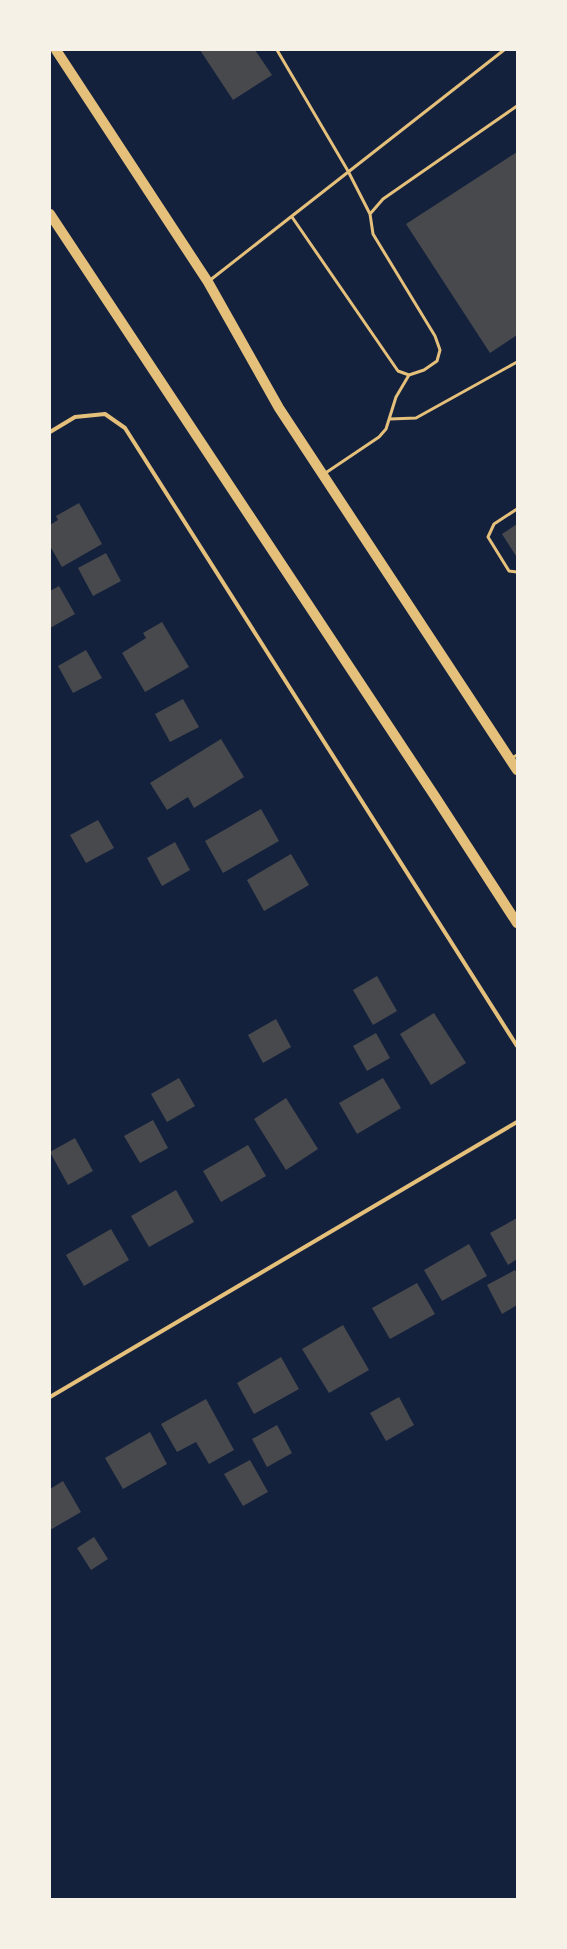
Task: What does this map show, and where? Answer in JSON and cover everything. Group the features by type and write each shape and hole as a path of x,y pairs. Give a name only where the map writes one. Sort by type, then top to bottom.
{"main road":[{"path":"56,50 208,282 279,408 514,757 517,770"},
{"path":"50,214 517,923"}],"street":[{"path":"50,432 75,417 105,414 125,428 517,1046"},
{"path":"50,1396 517,1122"}],"lane":[{"path":"277,50 348,171 370,214 373,234 436,336 440,350 437,361 424,370 409,375 398,371 292,217"},
{"path":"208,282 504,50"},
{"path":"370,214 383,199 517,106"},
{"path":"390,419 416,418 517,362"},
{"path":"324,475 379,437 386,429 396,397 409,375"},
{"path":"517,509 494,524 488,537 509,571 517,572"}],"building":[{"path":"200,50 255,50 272,75 233,100"},
{"path":"517,152 517,335 490,353 406,224"},
{"path":"79,503 102,544 62,567 50,546 50,525 58,520 56,516"},
{"path":"517,524 517,555 516,556 502,534"},
{"path":"106,553 121,581 93,596 78,568"},
{"path":"59,586 75,614 50,628 50,591"},
{"path":"162,622 189,667 145,692 122,653 146,638 143,633"},
{"path":"86,650 102,678 73,693 58,666"},
{"path":"183,699 199,727 170,742 155,714"},
{"path":"221,739 244,777 194,808 188,797 167,810 150,783"},
{"path":"261,809 279,841 223,873 205,841"},
{"path":"98,820 114,848 86,863 70,835"},
{"path":"175,842 190,870 162,886 147,858"},
{"path":"291,854 309,885 264,911 247,880"},
{"path":"377,976 397,1011 373,1025 353,990"},
{"path":"434,1013 466,1063 431,1085 400,1034"},
{"path":"276,1019 291,1047 263,1063 248,1035"},
{"path":"376,1033 390,1058 367,1071 353,1046"},
{"path":"179,1078 195,1106 167,1122 151,1094"},
{"path":"383,1078 401,1108 357,1134 339,1103"},
{"path":"286,1098 318,1149 286,1170 254,1119"},
{"path":"153,1120 168,1148 140,1163 124,1136"},
{"path":"75,1138 93,1171 68,1185 50,1152"},
{"path":"248,1145 266,1176 221,1202 203,1171"},
{"path":"176,1190 194,1222 149,1247 131,1216"},
{"path":"517,1218 517,1259 508,1265 490,1233"},
{"path":"111,1229 129,1260 84,1286 66,1255"},
{"path":"469,1244 487,1276 442,1301 424,1270"},
{"path":"515,1270 517,1274 517,1305 502,1314 487,1285"},
{"path":"417,1283 435,1314 390,1339 372,1308"},
{"path":"343,1325 369,1370 329,1393 302,1349"},
{"path":"281,1357 299,1389 254,1414 237,1383"},
{"path":"399,1397 414,1425 386,1441 370,1413"},
{"path":"206,1399 234,1450 209,1464 196,1442 177,1452 161,1424"},
{"path":"277,1425 292,1453 267,1467 252,1439"},
{"path":"150,1432 167,1464 123,1489 105,1458"},
{"path":"250,1460 268,1492 243,1506 224,1474"},
{"path":"63,1481 81,1512 50,1530 50,1489"},
{"path":"94,1537 108,1559 91,1570 77,1548"}]}
